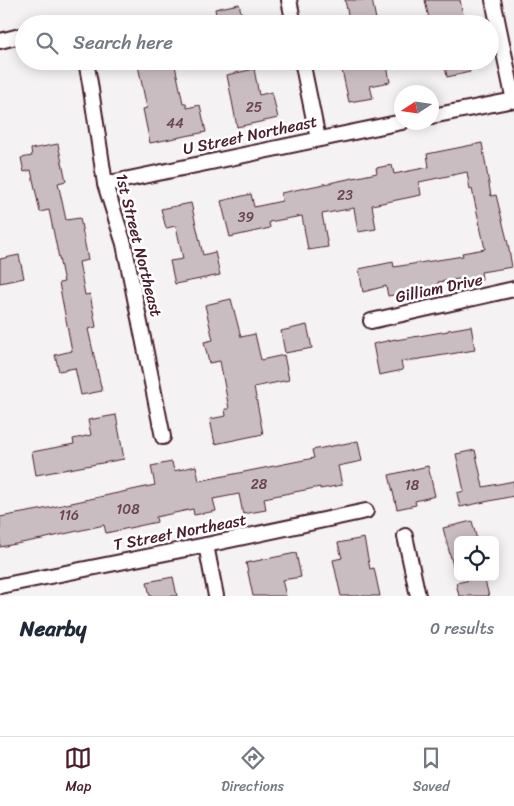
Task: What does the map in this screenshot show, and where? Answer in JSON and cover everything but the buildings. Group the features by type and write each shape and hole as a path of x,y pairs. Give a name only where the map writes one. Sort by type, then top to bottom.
{"street":[{"path":"289,0 292,15"},
{"path":"493,0 496,15"},
{"path":"439,115 514,100 499,29"},
{"path":"0,41 15,37"},
{"name":"1st Street Northeast","path":"88,70 105,184 124,244 163,437"},
{"path":"304,70 318,139"},
{"name":"U Street Northeast","path":"105,184 394,124"},
{"name":"Gilliam Drive","path":"371,321 514,290"},
{"name":"T Street Northeast","path":"3,589 366,511"},
{"path":"405,536 418,596"},
{"path":"206,546 216,596"}]}
